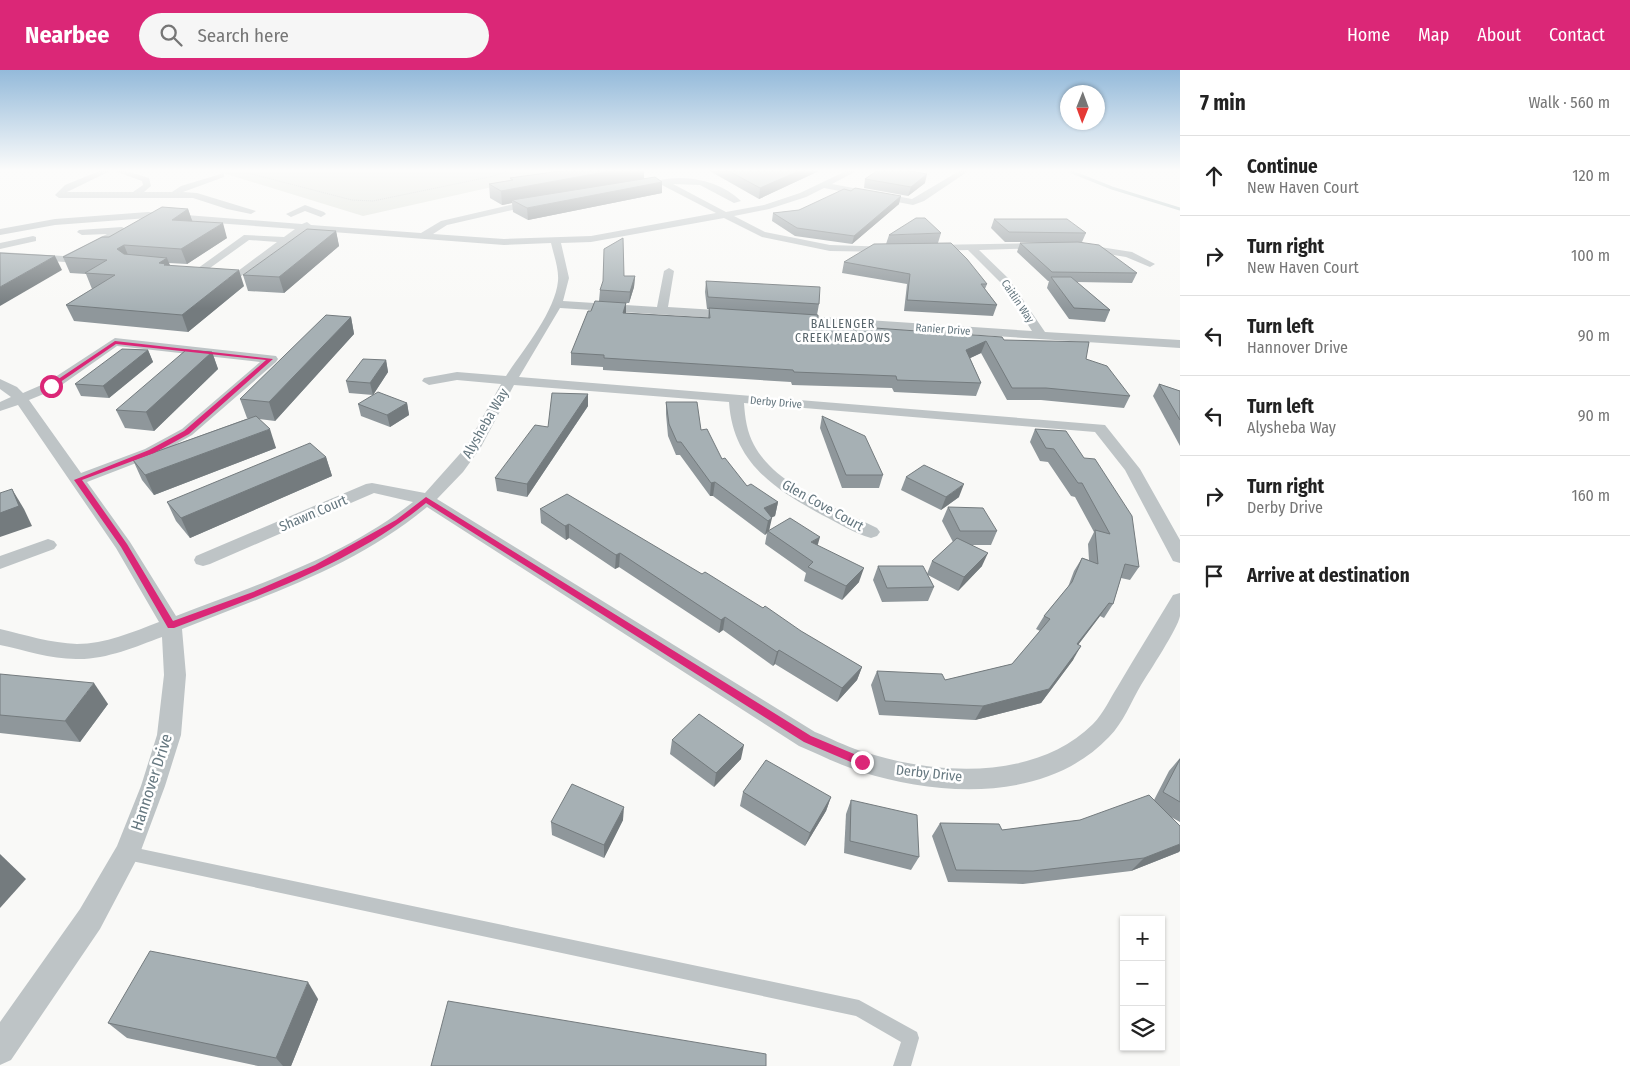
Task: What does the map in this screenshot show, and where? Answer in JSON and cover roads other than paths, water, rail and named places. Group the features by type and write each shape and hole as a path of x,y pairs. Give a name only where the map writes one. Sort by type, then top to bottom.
{"street":[{"path":"0,232 71,220 116,216"},
{"path":"184,216 504,242 612,237 722,216"},
{"path":"423,236 444,223 473,216"},
{"path":"726,216 762,234 805,244 849,249 901,249"},
{"path":"287,240 247,237 194,270 240,274 287,240 307,225"},
{"path":"0,254 65,260 122,230 99,229 75,232"},
{"path":"0,246 40,238"},
{"name":"Alysheba Way","path":"0,637 67,650 86,651 116,644 256,594 318,567 391,526 426,500 457,470 472,450 510,380 556,304 563,281 556,241"},
{"path":"921,249 1057,246"},
{"path":"1074,246 1120,252 1150,264"},
{"name":"Caitlin Way","path":"970,247 1004,280 1041,335"},
{"path":"662,311 669,271"},
{"path":"556,304 742,316"},
{"name":"Ranier Drive","path":"781,318 1180,344"},
{"path":"0,407 51,386 115,342 270,359 187,432 151,452 77,480"},
{"name":"Derby Drive","path":"429,381 457,376 1100,428 1132,470 1180,557"},
{"name":"Hannover Drive","path":"0,383 12,390 21,399 124,546 171,625 175,675 169,735 153,786 127,853 90,919 0,1050"},
{"name":"Glen Cove Court","path":"736,399 739,427 747,447 769,474 802,496 872,532"},
{"name":"Shawn Court","path":"203,560 372,488 426,500"},
{"name":"Derby Drive","path":"426,500 807,739 862,762 905,773 957,778 1017,776 1052,766 1078,751 1102,730 1180,600"},
{"path":"0,563 48,545"}],"lane":[{"path":"127,853 859,1008 911,1038 902,1066"}],"district":[{"name":"BALLENGER CREEK MEADOWS","path":"843,331"}]}
